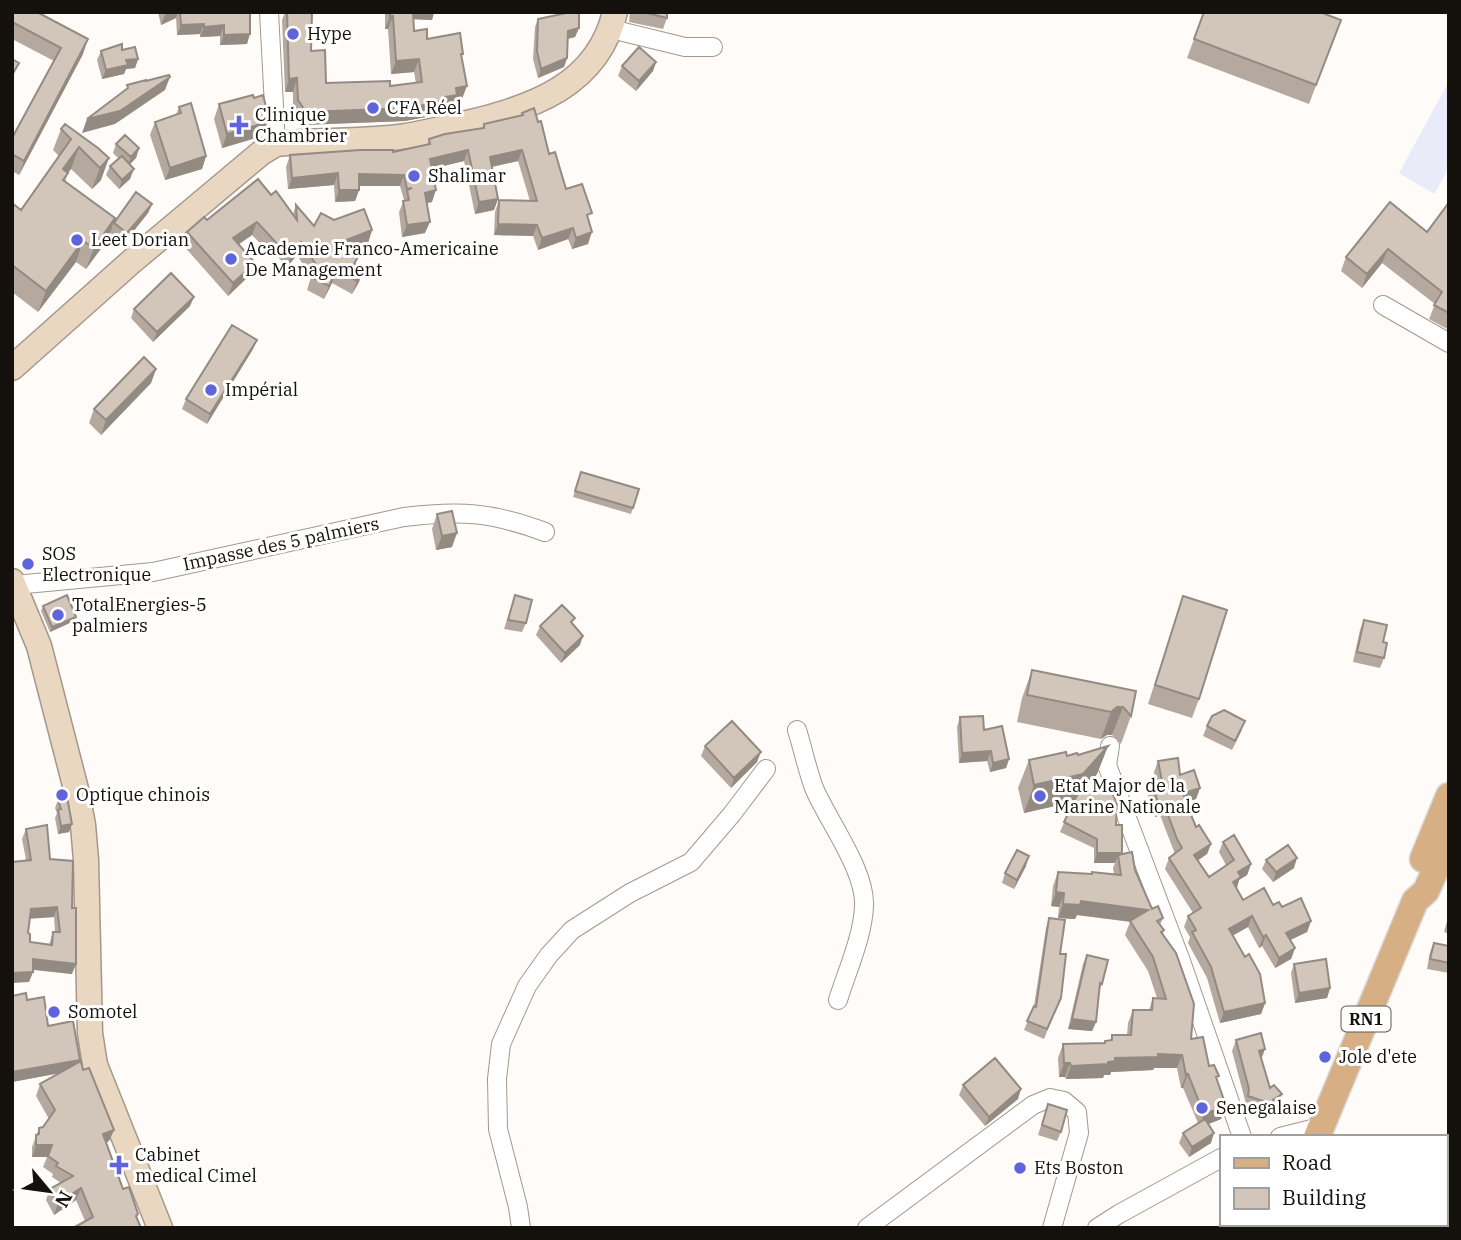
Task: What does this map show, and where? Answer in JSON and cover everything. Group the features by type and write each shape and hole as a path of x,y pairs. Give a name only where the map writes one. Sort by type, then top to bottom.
{"main road":[{"name":"RN1","path":"1415,901 1413,881 1449,796"},
{"name":"RN1","path":"1319,1132 1415,901 1426,891 1449,840"}],"street":[{"path":"269,12 276,144"},
{"path":"12,368 131,262 255,158 276,144 400,136 478,120 527,106 546,97 587,68 605,44 613,21 685,47 713,47"},
{"path":"1384,305 1449,343"},
{"name":"Impasse des 5 palmiers","path":"14,583 153,572 404,517 439,513 458,512 488,516 545,532"},
{"path":"14,583 39,646 83,825 90,1033 95,1065 160,1228"},
{"path":"797,730 814,787 862,887 865,903 863,919 838,1000"},
{"path":"1110,746 1107,765 1161,905 1240,1135"},
{"path":"521,1228 498,1129 497,1079 502,1044 527,986 549,955 572,930 630,893 691,862 766,769"},
{"path":"867,1228 1033,1105 1050,1098 1064,1101 1077,1112 1079,1133 1052,1228"},
{"path":"1296,1135 1319,1132"},
{"path":"1097,1228 1220,1159"}],"shaded area":[{"path":"1449,81 1449,168 1434,194 1399,173"}],"building":[{"path":"12,12 37,12 88,39 24,161 12,154 12,138 61,48 12,22"},
{"path":"180,12 250,12 250,34 224,35 224,25 181,25"},
{"path":"287,12 312,12 311,51 325,50 326,83 390,81 390,86 422,82 419,59 396,61 393,16 390,16 390,12 413,12 414,31 427,29 427,39 460,33 467,86 456,88 457,95 445,97 446,100 410,108 306,112 298,100 297,78 289,79"},
{"path":"579,12 579,28 568,31 567,58 541,69 537,51 538,19"},
{"path":"643,12 667,12 667,18"},
{"path":"1204,12 1320,12 1341,20 1316,85 1194,39"},
{"path":"122,44 122,50 135,47 138,59 126,60 128,65 106,70 101,51"},
{"path":"639,47 656,62 639,81 622,66"},
{"path":"12,59 19,63 12,75"},
{"path":"169,75 170,77 120,111 87,119 128,88 127,85"},
{"path":"253,95 254,98 263,95 269,118 260,120 261,124 227,134 219,104"},
{"path":"191,103 206,156 170,168 155,122 181,113 179,107"},
{"path":"534,108 538,122 541,121 549,154 555,152 566,189 582,184 592,213 587,215 592,232 576,238 573,228 542,238 537,225 498,224 499,200 537,201 522,150 490,157 498,199 479,202 468,150 430,159 436,190 425,193 430,222 407,225 403,201 409,200 407,190 412,188 407,189 404,175 359,174 359,190 339,190 338,173 292,178 290,155 360,150 393,152 430,144 429,139 445,134 484,128 484,124 523,115 522,113"},
{"path":"65,124 109,158 100,168 79,147 63,169 68,173 63,180 115,218 94,248 83,241 46,291 12,265 12,203 21,210 71,139 61,129"},
{"path":"125,135 139,148 131,157 116,144"},
{"path":"122,156 134,169 122,180 110,166"},
{"path":"258,179 271,195 276,191 297,220 296,205 314,226 321,213 334,220 364,209 372,230 339,243 359,255 354,264 364,269 357,281 337,270 329,286 311,277 317,266 301,242 291,254 281,243 279,246 257,222 233,238 255,263 233,283 187,232 204,217 207,220"},
{"path":"136,192 152,204 127,233 114,223"},
{"path":"1390,202 1427,232 1447,205 1449,207 1449,313 1434,305 1442,292 1388,249 1367,274 1346,257"},
{"path":"171,273 194,297 157,332 134,309"},
{"name":"Impérial","path":"232,325 257,340 210,414 186,399"},
{"path":"144,357 156,369 106,420 94,409"},
{"path":"581,472 639,489 633,508 575,491"},
{"path":"452,511 457,533 442,536 437,514"},
{"path":"67,595 76,617 52,627 43,606"},
{"path":"515,595 532,600 526,623 508,620"},
{"path":"1183,596 1227,610 1199,699 1155,685"},
{"path":"562,605 575,618 571,622 583,636 565,653 540,626"},
{"path":"1364,620 1387,625 1383,642 1387,643 1384,658 1357,652"},
{"path":"1032,670 1136,691 1131,716 1123,707 1117,707 1111,712 1027,695"},
{"path":"1224,710 1245,721 1235,741 1207,726 1212,716"},
{"path":"983,716 984,730 1002,726 1009,759 993,763 991,751 962,753 960,717"},
{"path":"732,721 761,752 734,778 705,746"},
{"path":"1108,746 1083,774 1034,785 1029,760 1066,752 1067,756 1078,755"},
{"path":"1178,758 1180,775 1194,770 1200,788 1184,793 1184,798 1196,827 1199,825 1211,844 1194,855 1209,877 1234,860 1223,842 1234,835 1251,864 1238,872 1241,877 1233,882 1243,900 1264,888 1273,905 1279,902 1282,907 1301,898 1311,921 1286,933 1295,948 1279,958 1266,935 1263,937 1252,916 1229,929 1245,957 1249,954 1260,974 1265,1003 1224,1012 1211,967 1192,932 1196,930 1188,916 1201,908 1169,858 1182,848 1164,804 1159,806 1152,784 1162,781 1158,761"},
{"path":"1079,791 1112,792 1117,804 1116,825 1122,825 1122,853 1097,853 1097,839 1064,822"},
{"path":"67,797 72,824 61,826 58,800"},
{"path":"47,825 50,859 73,861 72,908 76,908 76,964 33,959 33,972 12,973 12,862 31,860 26,829","holes":["57,907 60,932 53,932 52,945 30,942 28,933 31,909"]},
{"path":"1288,845 1297,858 1276,872 1266,860"},
{"path":"1017,850 1029,856 1017,880 1005,873"},
{"path":"1132,852 1135,870 1152,909 1158,906 1163,918 1157,921 1164,930 1161,932 1176,953 1194,1004 1191,1039 1203,1037 1209,1066 1214,1065 1219,1076 1216,1077 1226,1106 1204,1114 1188,1074 1186,1075 1182,1055 1115,1058 1115,1061 1108,1064 1071,1066 1070,1063 1064,1063 1063,1044 1105,1043 1112,1040 1112,1035 1131,1035 1133,1010 1152,1010 1153,998 1166,999 1153,957 1130,921 1148,910 1081,901 1080,905 1063,904 1064,893 1056,892 1058,872 1121,875 1118,855"},
{"path":"1049,918 1065,920 1060,954 1066,954 1061,998 1047,1029 1027,1021 1034,1006 1036,1007"},
{"path":"1434,943 1449,946 1449,963 1430,959"},
{"path":"1087,955 1108,960 1102,984 1100,983 1096,1022 1072,1019"},
{"path":"1326,959 1330,988 1299,993 1294,964"},
{"path":"26,993 27,1000 44,997 48,1026 73,1021 80,1060 12,1072 12,996"},
{"path":"1261,1033 1265,1049 1259,1051 1270,1088 1274,1085 1282,1094 1273,1100 1275,1105 1248,1096 1249,1089 1236,1040"},
{"path":"995,1058 1021,1089 989,1117 963,1085"},
{"path":"81,1061 83,1070 89,1068 114,1130 103,1134 123,1189 129,1187 141,1228 73,1228 93,1217 81,1188 58,1203 50,1189 73,1176 56,1166 58,1163 48,1156 52,1145 36,1145 39,1128 43,1127 55,1110 40,1084"},
{"path":"1048,1104 1067,1110 1061,1132 1042,1125"},
{"path":"1205,1119 1214,1133 1192,1147 1183,1133"}],"place":[{"name":"Hype","path":"293,34"},
{"name":"CFA Réel","path":"373,108"},
{"name":"Clinique Chambrier","path":"239,125"},
{"name":"Shalimar","path":"414,176"},
{"name":"Leet Dorian","path":"77,240"},
{"name":"Academie Franco-Americaine De Management","path":"231,259"},
{"name":"Impérial","path":"211,390"},
{"name":"SOS Electronique","path":"28,564"},
{"name":"TotalEnergies-5 palmiers","path":"58,615"},
{"name":"Optique chinois","path":"62,795"},
{"name":"Etat Major de la Marine Nationale","path":"1040,796"},
{"name":"Somotel","path":"54,1012"},
{"name":"Jole d'ete","path":"1325,1057"},
{"name":"Senegalaise","path":"1202,1108"},
{"name":"Cabinet medical Cimel","path":"119,1165"},
{"name":"Ets Boston","path":"1020,1168"}]}
